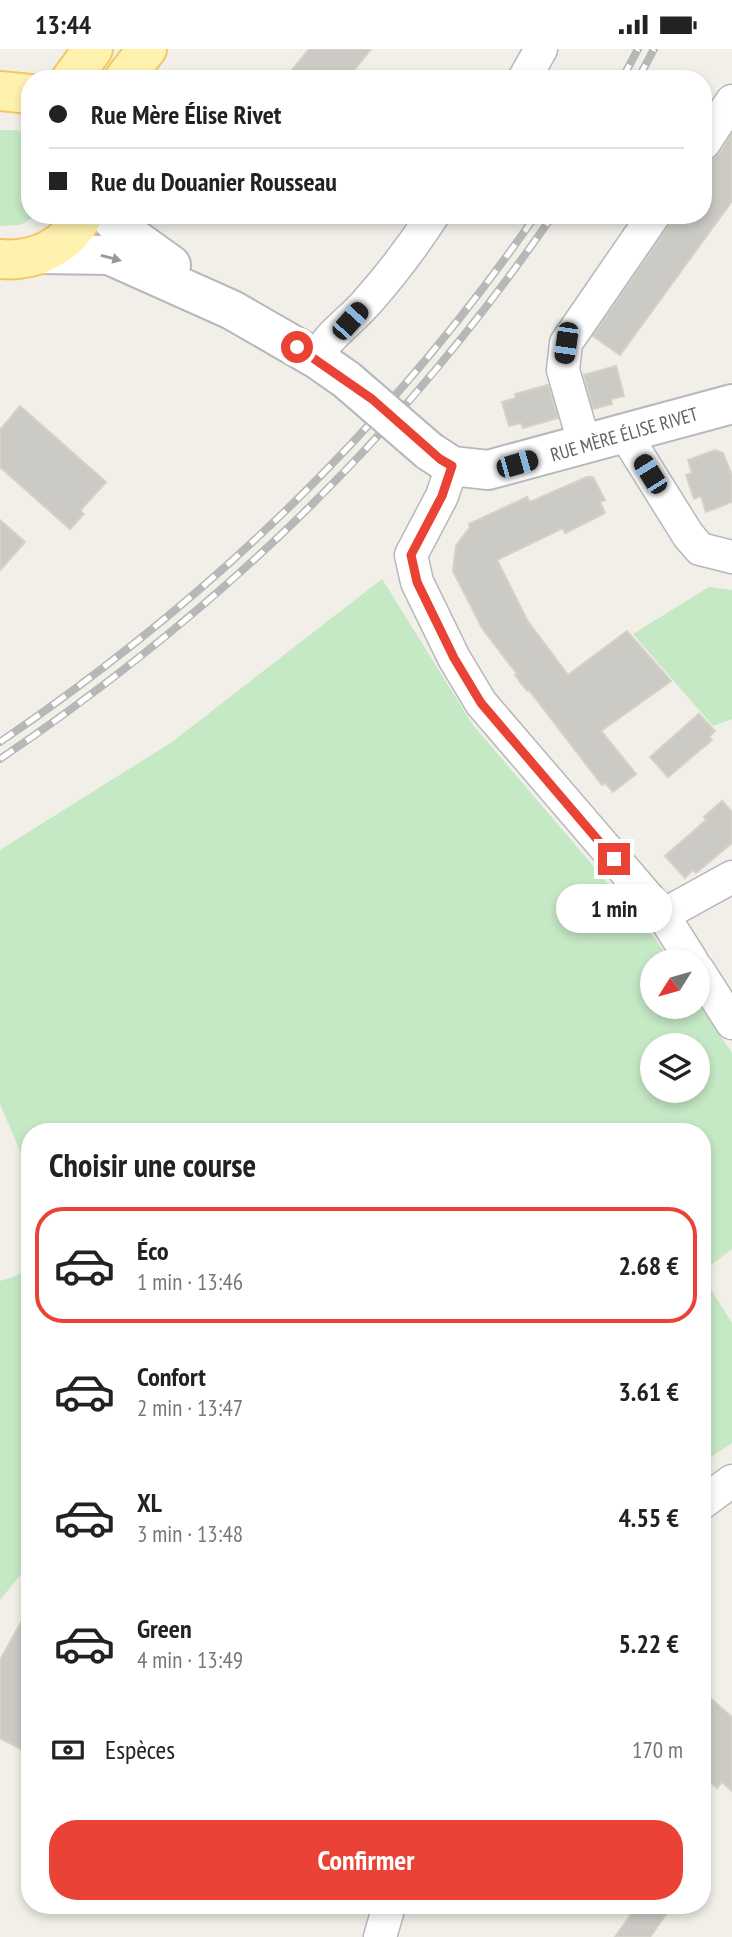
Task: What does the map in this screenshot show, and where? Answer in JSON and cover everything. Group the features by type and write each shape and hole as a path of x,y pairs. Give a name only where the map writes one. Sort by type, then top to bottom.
{"main road":[{"path":"78,70 93,49"},
{"path":"131,70 147,49"},
{"path":"0,91 21,93"},
{"path":"0,259 17,260 43,254 66,239 77,224"}],"street":[{"path":"529,70 541,49"},
{"path":"712,131 732,101"},
{"path":"116,224 232,310 332,370 441,458 442,496 411,555 417,582 454,658 481,703 663,915 684,949"},
{"path":"332,370 324,343 367,302 427,224"},
{"path":"585,446 563,370 566,343 648,224"},
{"path":"43,254 108,255 232,310"},
{"name":"RUE MÈRE ÉLISE RIVET","path":"441,458 488,470 585,446 732,404"},
{"path":"625,434 688,535 700,549 732,557"},
{"path":"663,915 732,877"},
{"path":"710,989 732,1023"},
{"path":"711,1496 732,1481"},
{"path":"380,1937 387,1914"}],"green space":[{"path":"0,130 15,130 21,132 22,224 0,226"},
{"path":"382,579 473,725 662,949 640,949 640,1019 709,1019 732,1053 732,1249 711,1265 711,1123 21,1123 21,1154 0,1104 0,850 172,742"},
{"path":"709,587 732,590 732,719 713,726 633,634"},
{"path":"21,1274 21,1574 0,1600 0,1281"},
{"path":"711,1289 732,1323 732,1443 711,1457"}],"building":[{"path":"309,49 371,49 354,70 292,70"},
{"path":"732,134 732,201 620,355 593,336 669,224 712,224 712,159"},
{"path":"616,366 624,396 611,399 612,404 593,409 584,375"},
{"path":"548,385 558,418 523,428 521,423 509,426 502,402 516,398 515,394"},
{"path":"20,406 106,482 80,511 84,514 70,529 0,467 0,430"},
{"path":"715,450 723,453 732,476 732,502 706,512 701,496 694,499 686,475 692,473 688,460"},
{"path":"587,477 593,477 605,500 600,502 605,513 565,533 563,528 497,560 527,620 568,675 627,631 671,681 601,731 636,774 613,792 605,783 602,785 515,675 517,674 482,628 453,571 456,546 470,527 469,524 527,497 530,502"},
{"path":"0,520 25,542 0,570"},
{"path":"699,714 715,731 709,737 712,740 668,777 650,757"},
{"path":"722,801 732,812 732,843 696,873 693,870 685,878 665,856 706,820 704,817"},
{"path":"21,1622 21,1749 0,1738 0,1660"},
{"path":"711,1699 732,1717 732,1791 722,1782 717,1788 711,1783"},
{"path":"631,1914 666,1914 650,1937 615,1937"}],"railway":[{"path":"627,70 638,49"},
{"path":"643,70 654,49"},
{"path":"0,742 153,628 293,504 358,437 420,366 480,293 530,224"},
{"path":"0,759 159,642 303,514 370,445 433,372 494,296 546,224"}],"route":[{"path":"297,347 372,399 429,451 452,466 442,496 411,555 417,582 454,658 481,703 614,859"}]}
